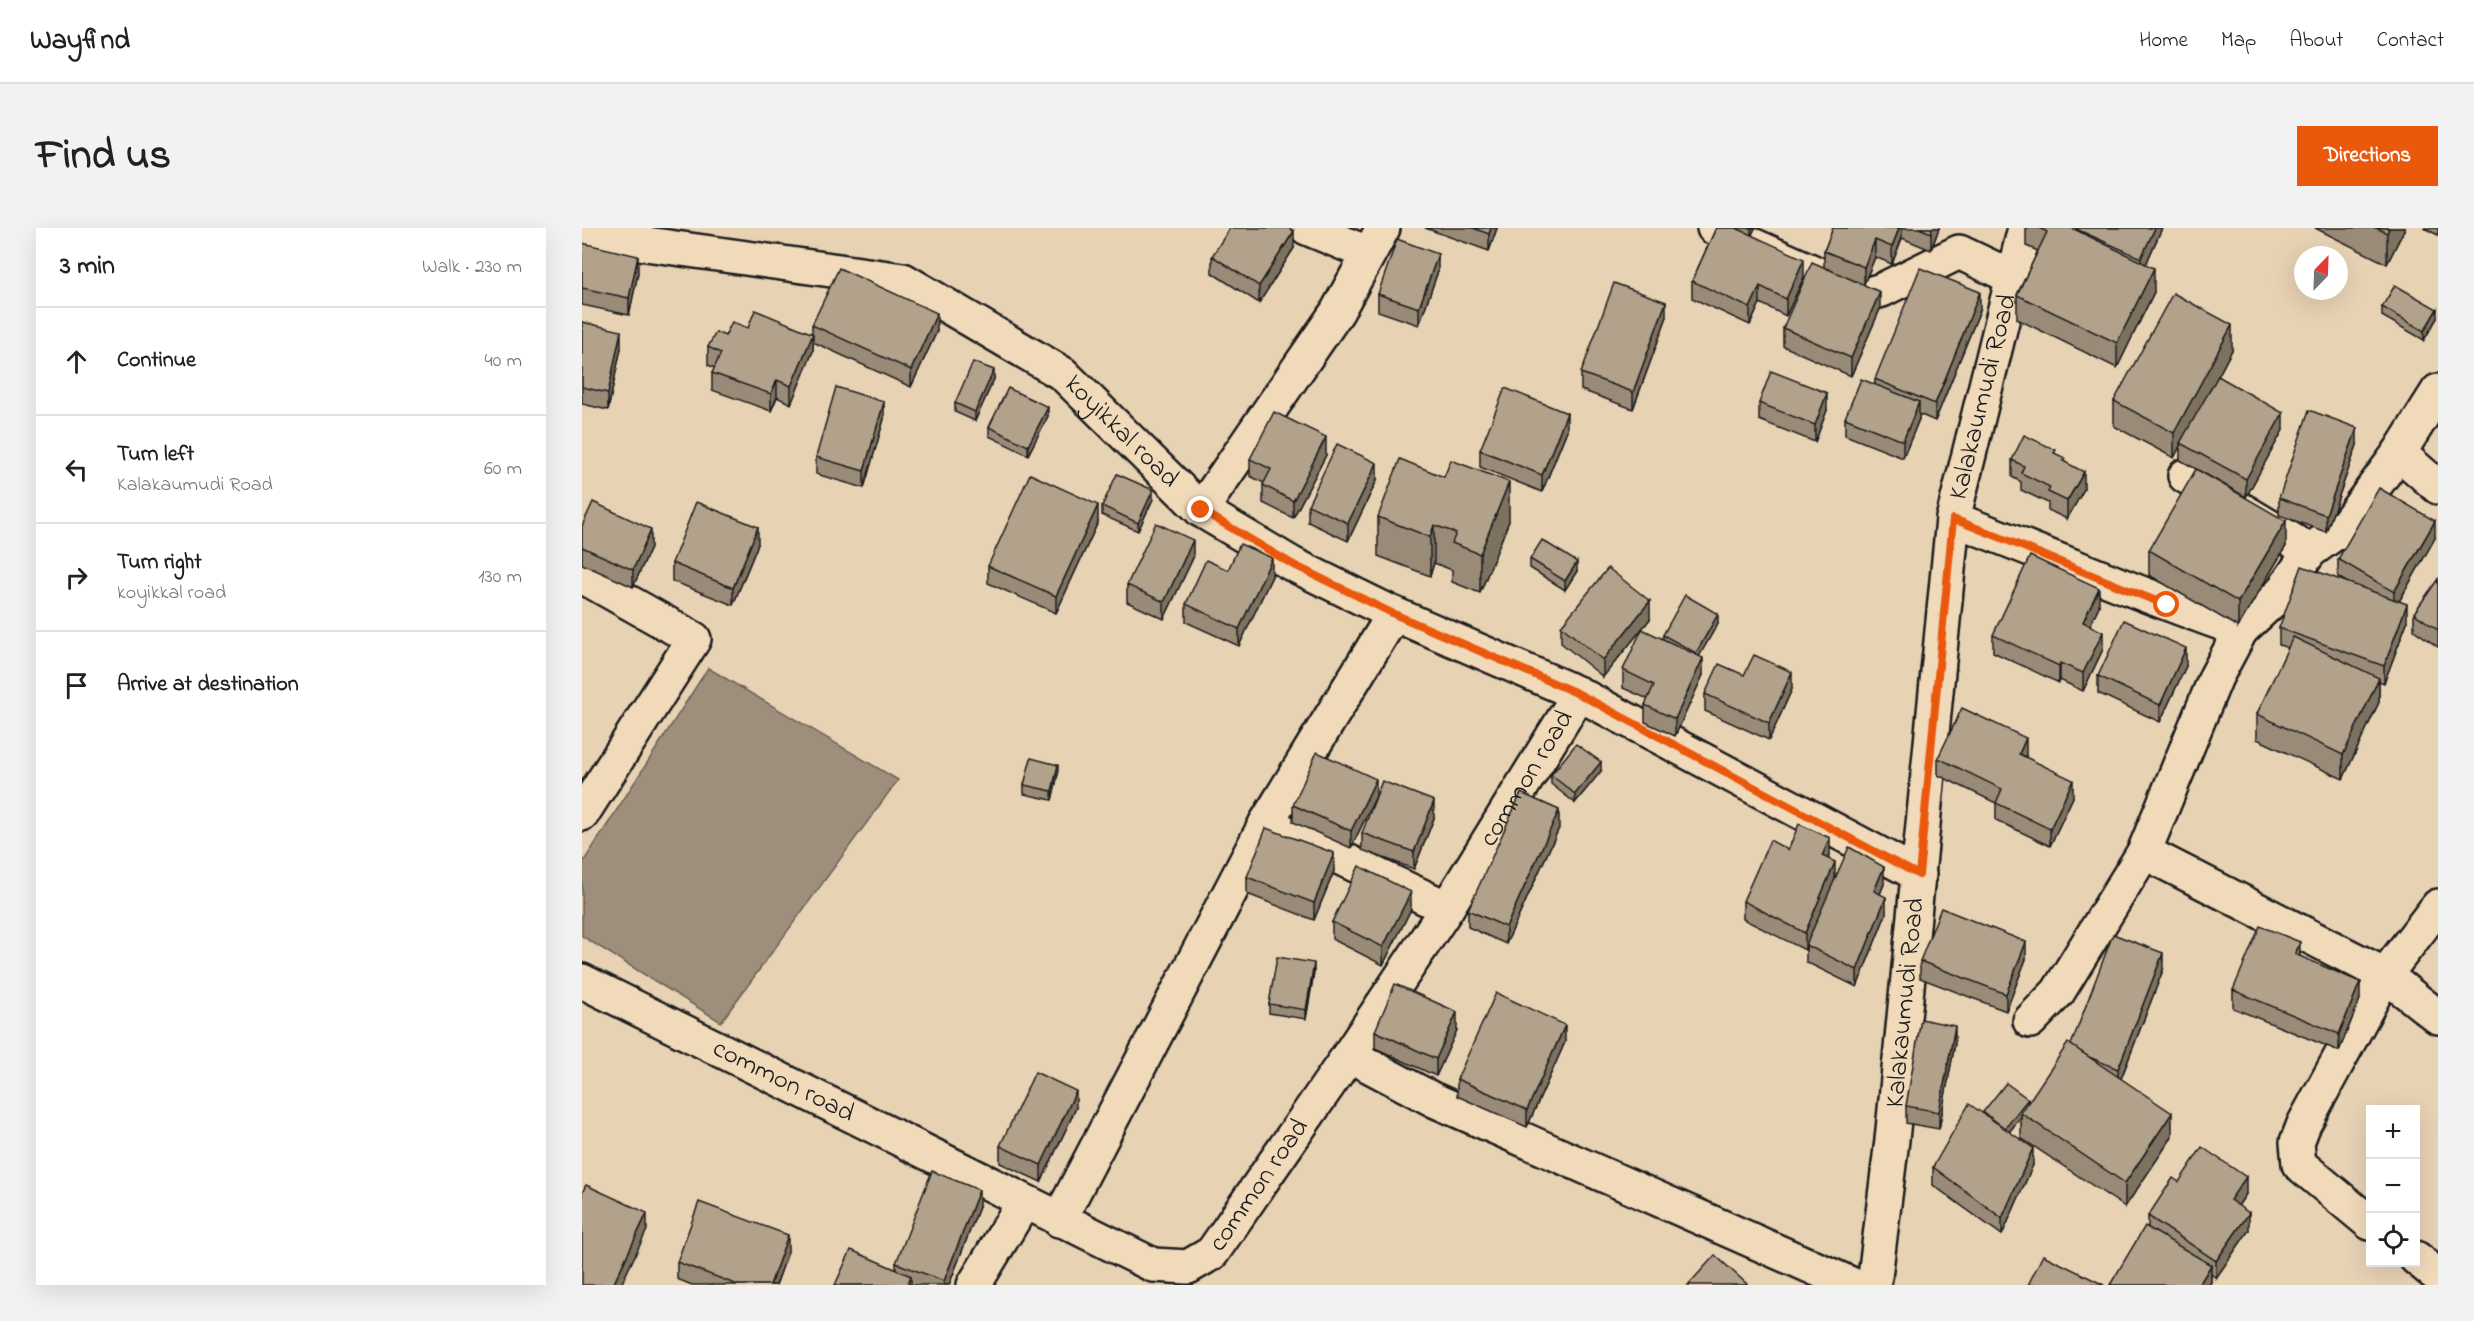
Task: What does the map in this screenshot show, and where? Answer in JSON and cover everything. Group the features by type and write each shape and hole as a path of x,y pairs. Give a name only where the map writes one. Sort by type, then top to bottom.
{"street":[{"path":"1201,510 1337,312 1375,241 1307,228"},
{"path":"1714,228 1865,296 1959,252 2014,278"},
{"name":"Kalakaumudi Road","path":"1874,1285 1892,1140 1953,519 2025,228"},
{"name":"koyikkal road","path":"582,234 903,280 1063,375 1201,510 1292,564 1394,614 1579,694 1919,875"},
{"path":"2030,1021 2058,992 2144,852 2216,678 2241,630 2282,592 2310,551 2346,525 2399,453 2438,391"},
{"path":"2399,453 2438,487"},
{"path":"2185,476 2310,551"},
{"path":"1953,519 2035,549 2104,581 2241,630"},
{"path":"582,576 694,639 582,814"},
{"path":"1059,1220 1266,823 1394,614"},
{"name":"common road","path":"1189,1274 1212,1252 1349,1055 1447,908 1579,694"},
{"path":"1266,823 1447,908"},
{"path":"2144,852 2385,975 2438,1017"},
{"path":"2366,1220 2299,1164 2297,1142 2304,1124 2385,975 2438,906"},
{"name":"common road","path":"582,981 1059,1220 1153,1265 1188,1267 1189,1274"},
{"path":"1349,1055 1434,1100 1853,1285"},
{"path":"974,1285 1024,1202"},
{"path":"2420,1262 2438,1275"}],"shaded area":[{"path":"708,668 898,780 721,1022 582,936 582,864"}],"building":[{"path":"1230,228 1289,228 1294,231 1259,286 1212,256"},
{"path":"1473,228 1491,228 1489,234"},
{"path":"1716,228 1736,228 1804,259 1786,299 1760,286 1750,308 1692,281"},
{"path":"1833,228 1899,228 1892,247 1875,240 1864,267 1824,251"},
{"path":"1919,228 1932,228 1931,233"},
{"path":"2040,228 2072,228 2154,268 2117,343 2017,295 2047,232"},
{"path":"2077,228 2155,228 2141,258"},
{"path":"2376,228 2389,228 2387,233"},
{"path":"1397,239 1438,254 1419,308 1378,294"},
{"path":"582,243 638,256 629,298 582,288"},
{"path":"1812,262 1880,292 1851,358 1783,328"},
{"path":"839,268 937,313 911,370 812,325"},
{"path":"1920,268 1980,292 1935,404 1875,379"},
{"path":"1614,283 1666,302 1633,392 1581,373"},
{"path":"2395,285 2437,309 2424,331 2382,307"},
{"path":"2173,293 2232,325 2174,433 2114,401"},
{"path":"755,310 813,334 791,386 777,380 771,394 712,373 721,353 708,347 716,332 725,336 732,322 748,328"},
{"path":"582,322 621,331 608,393 582,387"},
{"path":"973,362 994,370 975,412 955,403"},
{"path":"1771,371 1827,393 1815,425 1759,403"},
{"path":"2218,376 2283,413 2246,479 2180,443"},
{"path":"1861,379 1919,402 1903,441 1845,418"},
{"path":"836,387 884,402 864,471 816,457"},
{"path":"1008,388 1048,407 1028,446 989,427"},
{"path":"1505,388 1567,413 1542,475 1480,450"},
{"path":"2309,410 2357,428 2326,515 2279,498"},
{"path":"1274,412 1326,437 1293,501 1263,485 1271,469 1250,459"},
{"path":"2024,435 2056,450 2054,453 2065,458 2063,461 2084,472 2067,501 2048,492 2050,487 2021,473 2024,466 2012,460"},
{"path":"1337,444 1377,463 1348,523 1308,505"},
{"path":"1400,459 1444,477 1451,460 1509,482 1480,554 1452,543 1456,533 1434,525 1430,537 1378,517"},
{"path":"2196,469 2286,521 2238,602 2149,550"},
{"path":"1030,474 1098,505 1056,596 988,566"},
{"path":"1117,474 1153,490 1138,523 1102,506"},
{"path":"2379,488 2435,521 2394,592 2338,559"},
{"path":"593,502 651,529 633,570 582,547 582,526"},
{"path":"696,502 758,527 733,588 672,563"},
{"path":"1156,523 1193,540 1164,602 1127,585"},
{"path":"1542,540 1577,562 1565,581 1530,559"},
{"path":"1240,544 1272,558 1239,629 1186,604 1206,560 1228,570"},
{"path":"2030,556 2099,588 2083,622 2103,632 2083,673 2060,663 2059,666 1993,635"},
{"path":"2302,566 2407,604 2384,666 2279,628"},
{"path":"1608,568 1650,601 1603,660 1561,626"},
{"path":"2438,579 2438,630 2414,613"},
{"path":"1685,595 1718,614 1696,653 1663,635"},
{"path":"2124,620 2186,648 2160,705 2098,676"},
{"path":"1642,629 1703,658 1675,719 1645,705 1654,685 1623,670"},
{"path":"2293,637 2379,678 2343,755 2257,714"},
{"path":"1754,655 1792,672 1769,723 1705,694 1719,664 1744,675"},
{"path":"1962,708 2026,738 2019,754 2073,780 2050,829 1996,803 2002,789 1938,758"},
{"path":"1576,744 1601,762 1575,794 1551,775"},
{"path":"1317,752 1376,779 1351,831 1293,805"},
{"path":"1031,758 1058,765 1052,791 1024,785"},
{"path":"1382,781 1434,801 1414,852 1362,833"},
{"path":"1521,793 1559,810 1506,927 1468,910"},
{"path":"1799,824 1830,838 1822,856 1835,862 1805,933 1743,901 1770,840 1788,850"},
{"path":"1266,828 1334,853 1314,903 1247,877"},
{"path":"1849,847 1884,867 1874,891 1886,897 1857,970 1806,945"},
{"path":"1359,866 1411,892 1383,947 1332,922"},
{"path":"1941,908 2026,942 2006,994 1920,961"},
{"path":"2260,926 2300,942 2295,954 2360,982 2339,1034 2233,990"},
{"path":"2113,934 2163,953 2118,1069 2089,1057 2071,1045"},
{"path":"1277,957 1314,963 1306,1010 1269,1004"},
{"path":"1395,984 1457,1012 1436,1059 1375,1031"},
{"path":"1496,993 1565,1025 1527,1110 1457,1079"},
{"path":"1921,1019 1955,1026 1939,1112 1906,1106"},
{"path":"2068,1043 2172,1113 2125,1183 2021,1113"},
{"path":"1035,1072 1076,1091 1041,1165 1000,1146"},
{"path":"2006,1083 2028,1099 2005,1128 1983,1112"},
{"path":"1969,1104 2033,1148 2002,1218 1933,1167"},
{"path":"2202,1147 2246,1177 2230,1200 2249,1213 2216,1261 2148,1216 2173,1178 2179,1182"},
{"path":"932,1171 979,1190 944,1281 896,1263"},
{"path":"586,1185 647,1213 613,1285 582,1285 582,1193"},
{"path":"699,1202 788,1235 770,1285 738,1285 677,1262"},
{"path":"2145,1226 2211,1265 2199,1285 2110,1285"},
{"path":"851,1250 911,1276 907,1285 835,1285"},
{"path":"1715,1255 1747,1284 1688,1285"},
{"path":"2043,1255 2104,1285 2028,1285"}],"route":[{"path":"1201,510 1292,564 1394,614 1579,694 1919,875 1953,519 2035,549 2104,581 2167,605"}]}
